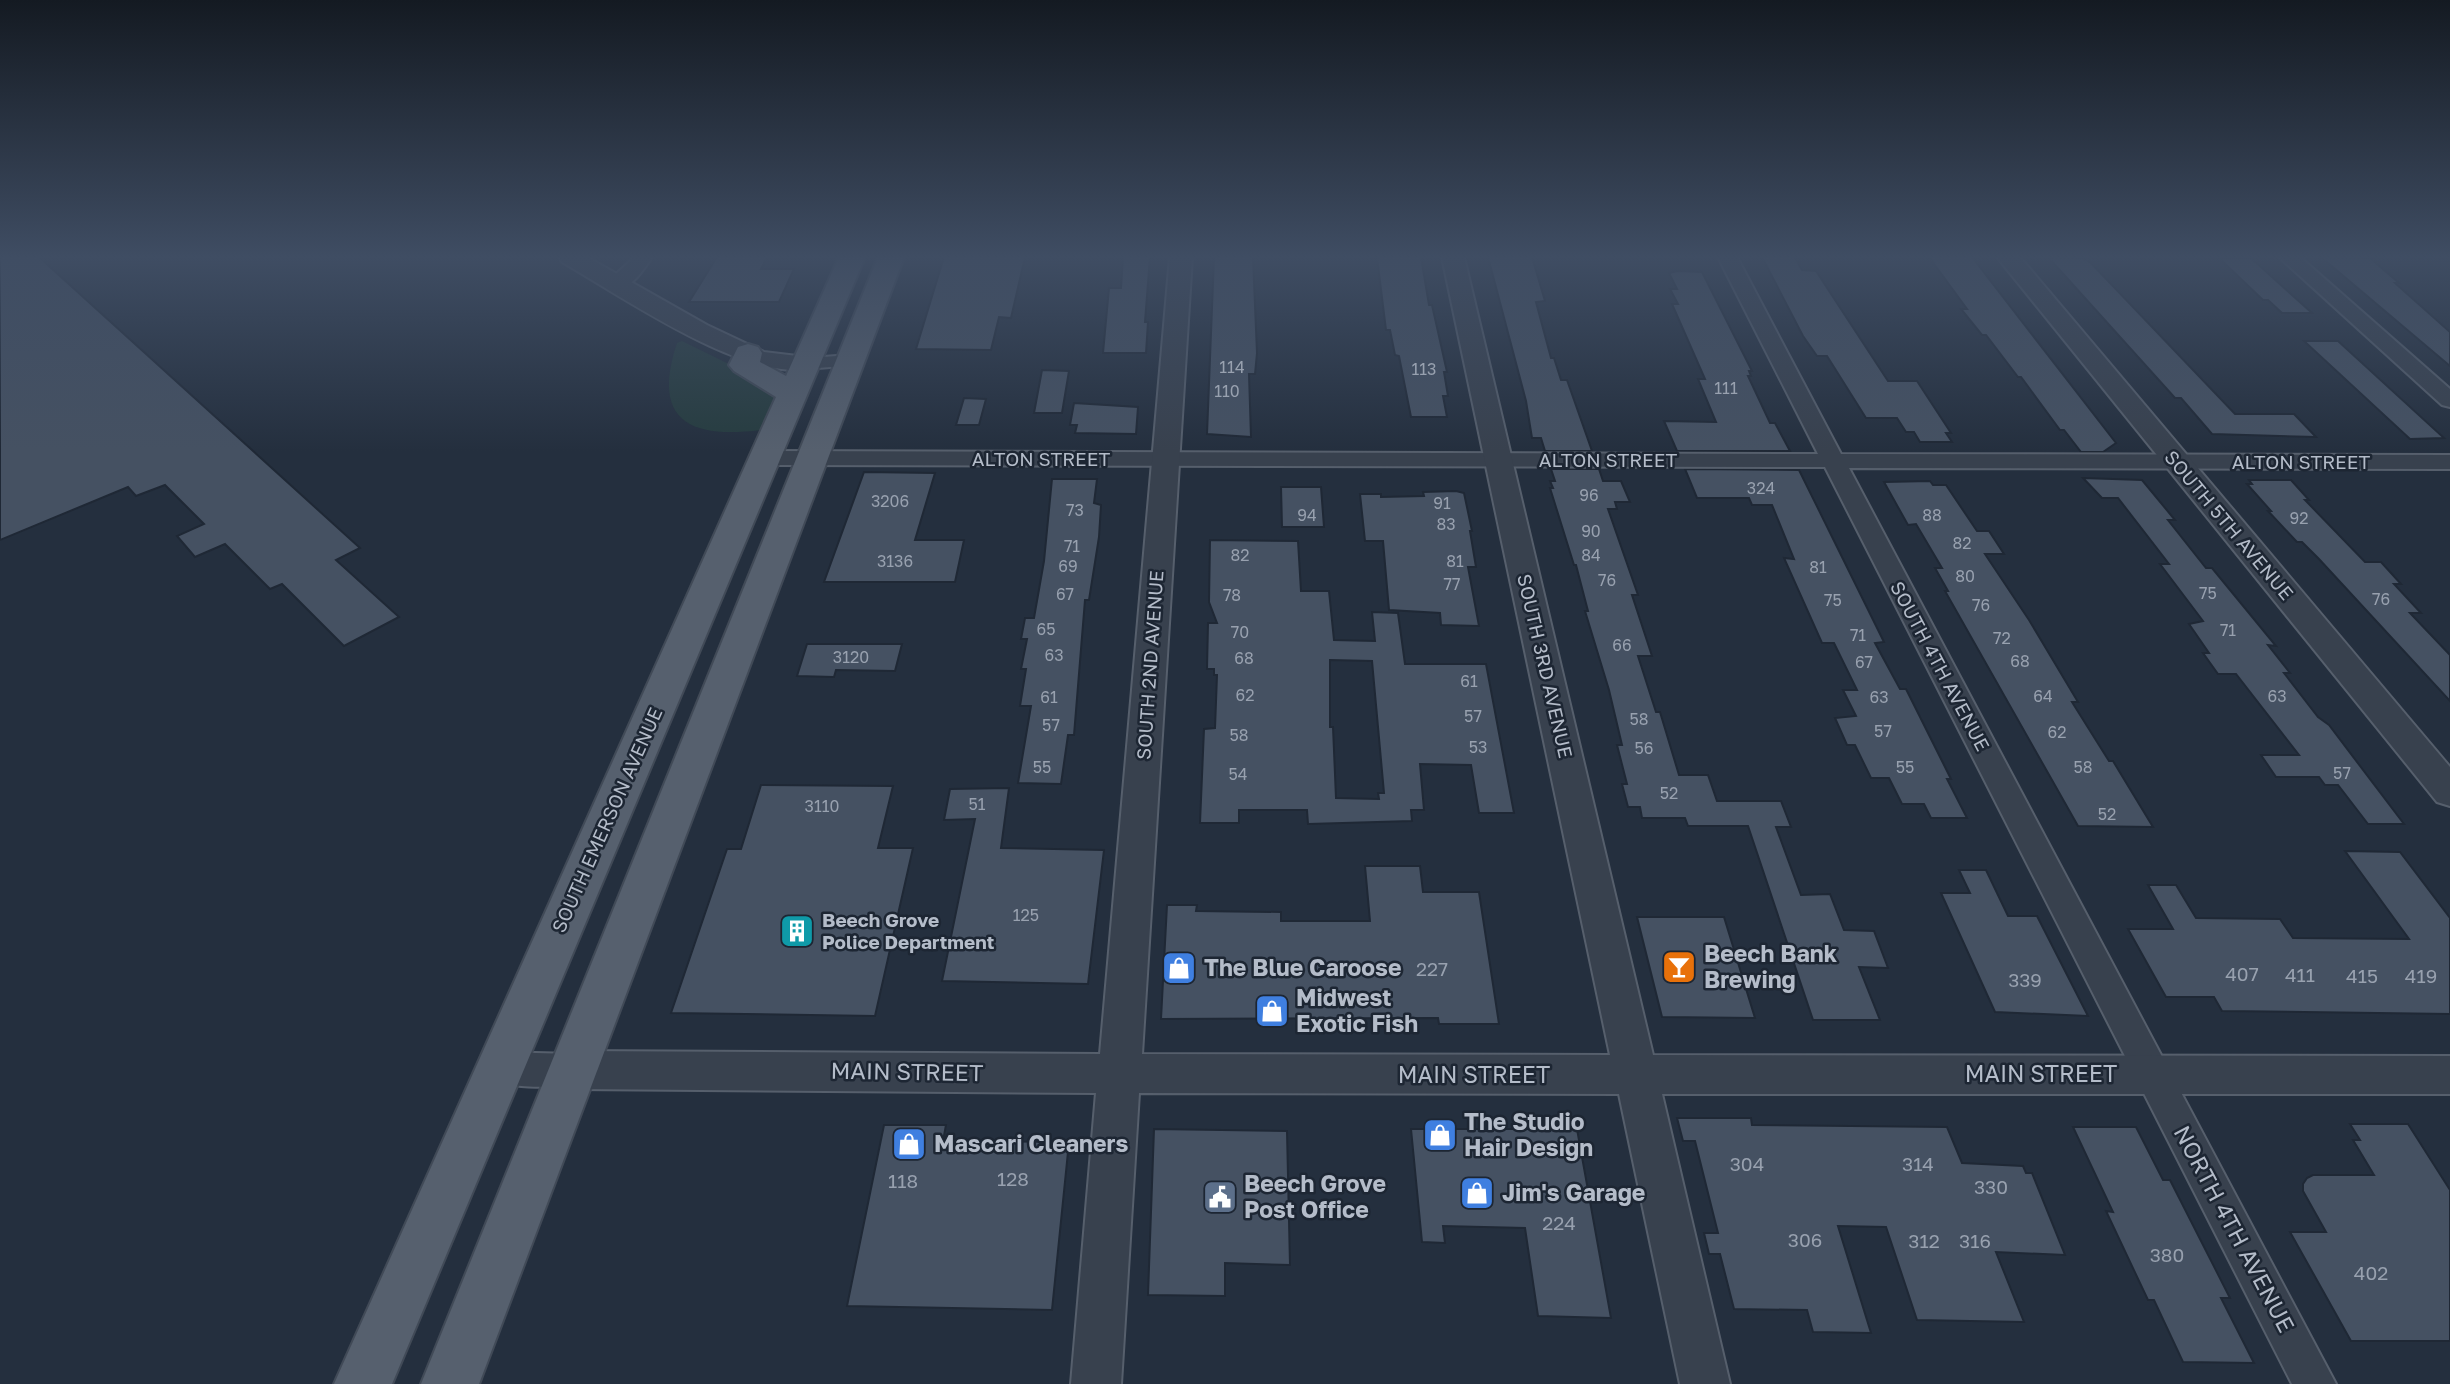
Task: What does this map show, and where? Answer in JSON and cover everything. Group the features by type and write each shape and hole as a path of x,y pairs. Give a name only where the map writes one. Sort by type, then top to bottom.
{"main road":[{"name":"SOUTH EMERSON AVENUE","path":"363,1384 823,322"},
{"path":"450,1384 865,322"},
{"path":"748,353 744,365 781,385 792,395"}],"street":[{"path":"683,322 748,353 777,363 849,361"},
{"name":"SOUTH 2ND AVENUE","path":"1096,1384 1176,322"},
{"name":"SOUTH 3RD AVENUE","path":"1468,322 1705,1384"},
{"name":"SOUTH 4TH AVENUE","path":"1761,322 2153,1074"},
{"name":"SOUTH 5TH AVENUE","path":"2061,322 2450,792"},
{"path":"2361,322 2450,400"},
{"name":"ALTON STREET","path":"766,458 2450,462"},
{"name":"MAIN STREET","path":"498,1068 1119,1074 2450,1075"},
{"name":"NORTH 4TH AVENUE","path":"2153,1074 2315,1384"}],"green space":[{"path":"682,341 733,366 779,395 761,430 714,431 696,427 683,419 673,407 669,391 670,370 677,343"}],"building":[{"path":"0,322 110,322 360,548 336,560 399,617 344,646 282,584 270,589 225,544 195,557 177,536 204,524 165,485 136,496 128,487 0,540"},
{"path":"924,322 998,322 991,350 916,349"},
{"path":"1106,322 1148,322 1146,353 1103,353"},
{"path":"1211,322 1256,322 1255,374 1249,374 1251,437 1207,434"},
{"path":"1385,322 1436,322 1447,372 1444,372 1448,396 1443,396 1447,417 1411,417 1399,356 1395,355 1390,330 1386,330"},
{"path":"1505,322 1541,322 1551,358 1554,358 1561,380 1567,380 1592,451 1545,451 1541,438 1532,438 1526,401"},
{"path":"1680,322 1727,322 1752,371 1749,371 1751,376 1748,376 1770,423 1775,423 1790,451 1677,451 1664,421 1716,422 1698,379 1705,379"},
{"path":"1796,322 1849,322 1888,381 1917,381 1951,433 1946,433 1952,442 1920,442 1914,432 1906,432 1897,418 1866,418 1827,356 1817,356"},
{"path":"1971,322 2022,322 2116,443 2103,452 2081,452 2064,430 2060,430 1986,335 1982,335"},
{"path":"2106,322 2147,322 2235,414 2294,414 2316,437 2212,434 2181,398 2175,398"},
{"path":"2397,322 2438,322 2450,332 2450,366"},
{"path":"2304,341 2338,341 2444,438 2410,439"},
{"path":"1042,370 1069,371 1062,413 1034,413"},
{"path":"964,398 986,399 979,425 956,425"},
{"path":"1074,403 1138,407 1136,434 1075,433 1077,425 1070,425"},
{"path":"1551,469 1599,469 1603,481 1621,481 1630,502 1615,502 1617,509 1608,509 1638,595 1632,595 1652,656 1638,656 1656,712 1660,712 1679,775 1708,775 1717,801 1781,801 1791,827 1776,827 1801,895 1830,894 1844,930 1874,931 1888,968 1859,967 1880,1020 1813,1020 1748,826 1688,826 1685,818 1642,818 1640,807 1628,807 1622,784 1627,784 1617,745 1622,745 1609,690 1585,611 1588,611 1576,565 1550,488 1553,488 1550,481 1555,481"},
{"path":"1685,469 1799,470 1884,642 1875,643 1900,689 1906,689 1951,779 1947,779 1967,818 1931,818 1924,804 1902,804 1889,778 1871,778 1855,745 1847,745 1835,718 1856,716 1843,690 1857,690 1834,643 1822,643 1784,558 1794,559 1772,505 1752,505 1749,498 1697,498"},
{"path":"864,472 935,473 915,540 964,540 955,582 824,582"},
{"path":"2083,478 2142,480 2175,520 2168,520 2206,568 2212,568 2276,646 2268,645 2290,673 2284,673 2318,717 2329,725 2404,824 2368,824 2338,785 2325,785 2319,777 2276,777 2261,755 2299,755 2236,674 2218,674 2203,653 2209,653 2189,624 2203,621 2160,564 2169,564 2118,498 2102,498"},
{"path":"1052,479 1097,479 1094,503 1101,505 1099,537 1089,600 1085,600 1074,735 1068,735 1061,784 1018,783 1031,706 1020,706 1026,669 1021,669 1027,639 1021,639 1025,618 1034,618 1044,561"},
{"path":"2249,480 2291,480 2309,500 2305,500 2365,562 2381,562 2401,584 2394,584 2421,613 2410,613 2450,655 2450,701 2319,559 2302,542 2297,542 2268,511 2271,511 2247,484 2252,484"},
{"path":"1930,481 1933,485 1946,485 1977,531 1989,531 2004,554 1985,554 2029,620 2078,702 2072,702 2109,761 2113,761 2153,827 2078,826 1945,591 1948,591 1935,568 1942,568 1916,524 1908,525 1884,482"},
{"path":"1281,487 1321,487 1324,527 1282,527"},
{"path":"1423,492 1464,493 1472,531 1476,567 1468,567 1479,626 1441,625 1440,613 1389,610 1383,541 1365,541 1360,494 1381,494 1381,497 1424,496"},
{"path":"1210,540 1298,541 1301,591 1329,591 1334,640 1375,641 1372,612 1398,613 1405,664 1486,664 1514,813 1479,813 1471,765 1420,764 1424,810 1411,810 1412,821 1308,824 1307,810 1239,810 1239,823 1200,823 1204,729 1215,728 1217,675 1214,675 1214,669 1207,669 1208,623 1217,623 1209,602","holes":["1330,660 1372,661 1384,793 1378,793 1379,799 1336,798 1333,727 1330,727"]},
{"path":"807,644 902,644 895,671 836,670 834,677 797,676"},
{"name":"Beech Grove Police Department","path":"761,785 893,786 878,848 913,848 875,1016 671,1013 727,849 741,849"},
{"path":"1009,788 1001,848 1104,850 1088,984 942,981 975,819 944,820 950,789"},
{"path":"2345,851 2400,852 2450,918 2450,1014 2222,1011 2214,997 2166,997 2128,929 2173,929 2148,885 2176,885 2196,918 2280,919 2293,938 2409,939"},
{"path":"1365,866 1420,866 1423,892 1479,892 1499,1024 1439,1024 1438,1018 1161,1019 1167,905 1197,905 1196,911 1281,912 1281,921 1370,921"},
{"path":"1959,870 1986,870 2008,916 2037,916 2088,1016 1995,1012 1941,893 1970,893"},
{"name":"Beech Bank Brewing","path":"1637,917 1724,917 1755,1018 1662,1017"},
{"path":"1677,1118 1751,1118 1752,1125 1947,1127 1962,1163 2023,1166 2026,1173 2032,1173 2065,1255 1996,1252 2024,1322 1917,1320 1886,1227 1838,1226 1871,1333 1813,1332 1807,1310 1734,1309 1720,1254 1709,1254 1704,1233 1718,1233 1695,1141 1683,1141"},
{"path":"2350,1124 2408,1124 2450,1190 2450,1341 2351,1341 2290,1232 2326,1232 2303,1191 2307,1178 2313,1175 2374,1175 2353,1140 2360,1140"},
{"path":"884,1125 946,1125 943,1141 1069,1142 1052,1310 847,1306"},
{"path":"2073,1127 2136,1127 2163,1180 2170,1180 2230,1298 2221,1298 2254,1363 2183,1362 2154,1300 2148,1300 2106,1211 2113,1212"},
{"name":"Beech Grove Post Office","path":"1154,1129 1287,1131 1290,1265 1225,1263 1225,1296 1148,1295"},
{"path":"1411,1129 1577,1129 1611,1318 1538,1316 1525,1228 1443,1226 1445,1243 1422,1242"}],"place":[{"name":"Beech Grove Police Department","path":"797,931"},
{"name":"Beech Bank Brewing","path":"1679,967"},
{"name":"The Blue Caroose","path":"1179,968"},
{"name":"Midwest Exotic Fish","path":"1272,1011"},
{"name":"The Studio Hair Design","path":"1440,1135"},
{"name":"Mascari Cleaners","path":"909,1144"},
{"name":"Jim's Garage","path":"1477,1193"},
{"name":"Beech Grove Post Office","path":"1220,1197"}]}
